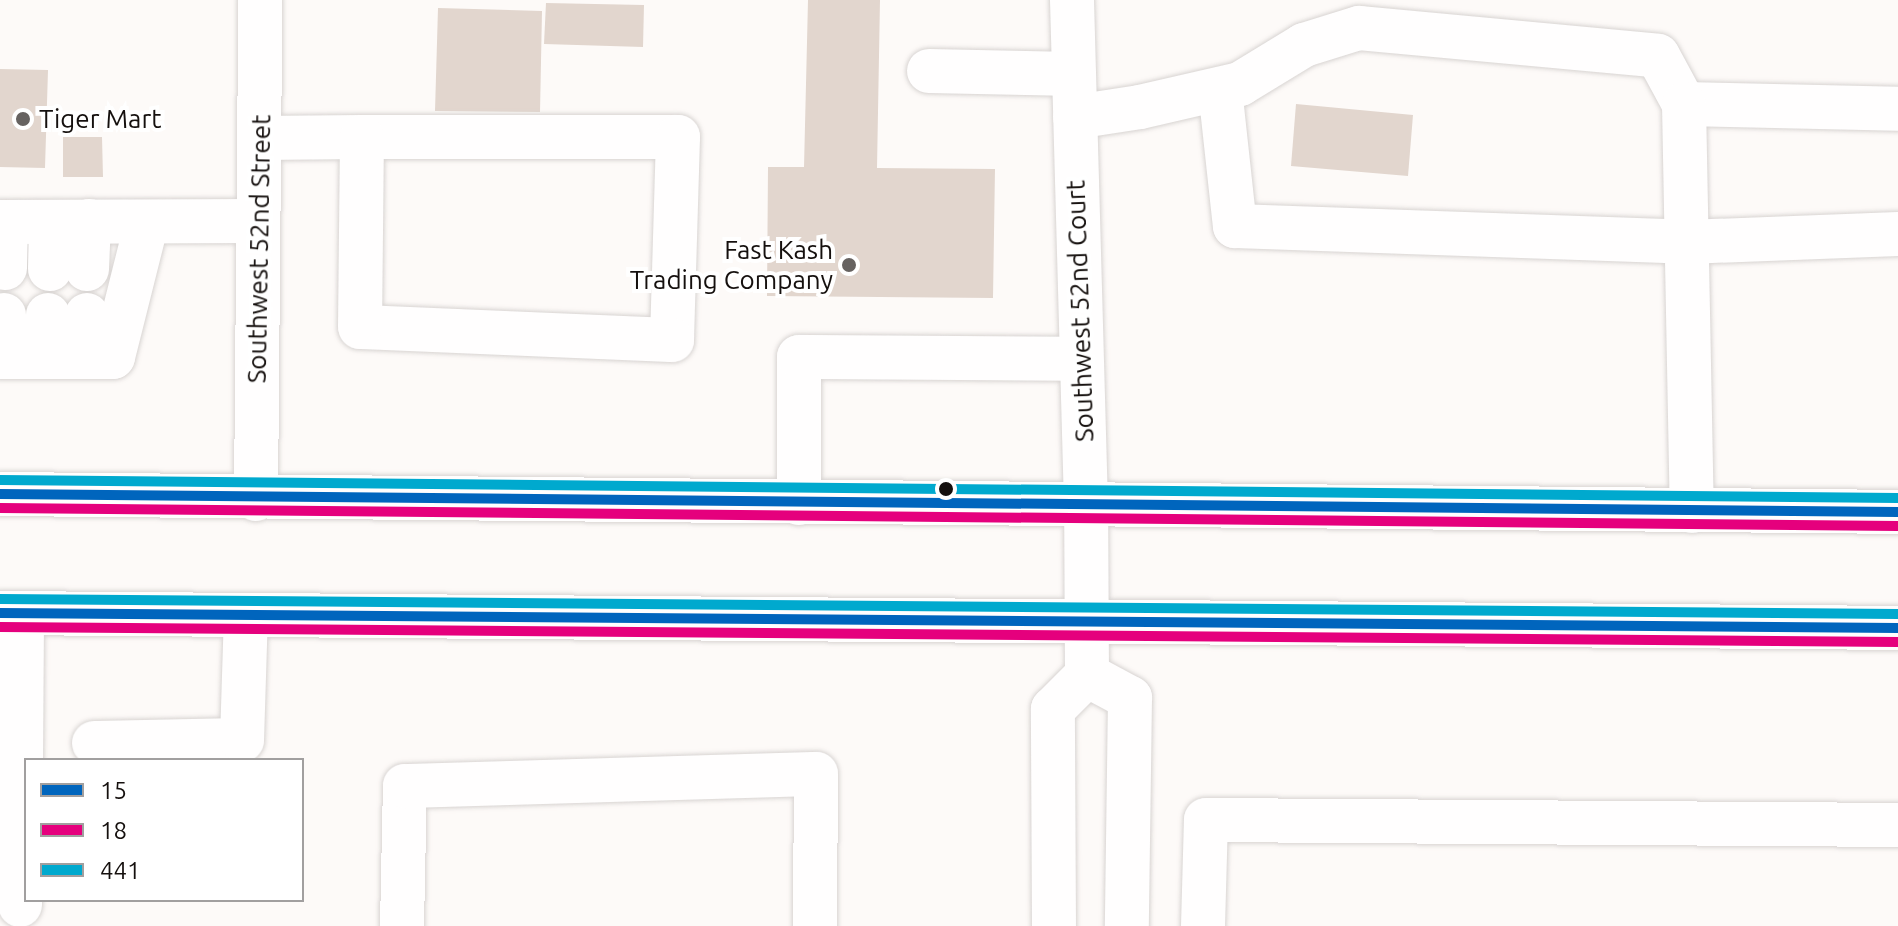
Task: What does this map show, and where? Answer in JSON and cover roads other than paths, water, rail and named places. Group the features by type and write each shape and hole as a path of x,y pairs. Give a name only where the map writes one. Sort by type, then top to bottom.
{"main road":[{"name":"Southwest 52nd Street","path":"256,499 260,0"},
{"name":"Southwest 52nd Court","path":"1072,0 1086,505 1087,675"},
{"path":"1075,117 1240,84 1304,45 1359,28 1658,56 1684,104 1692,511"},
{"path":"929,71 1074,74"},
{"path":"1220,89 1235,226 1687,242 1898,234"},
{"path":"1684,104 1898,109"},
{"path":"260,138 362,137 678,137 672,340 360,327 362,137"},
{"path":"69,269 70,221"},
{"path":"5,268 3,222 258,221"},
{"path":"2,343 67,336 113,357 147,222"},
{"path":"799,503 799,357 1081,359"},
{"path":"0,494 256,499 1898,512"},
{"path":"20,905 10,714 11,613 1898,628"},
{"path":"94,743 242,740 246,615"},
{"path":"1054,926 1053,709 1087,675 1130,698 1127,926"},
{"path":"402,926 405,786 816,774 815,926"},
{"path":"1203,926 1206,820 1898,825"}],"place":[{"name":"Tiger Mart","path":"23,119"},
{"name":"Fast Kash Trading Company","path":"849,265"}]}
